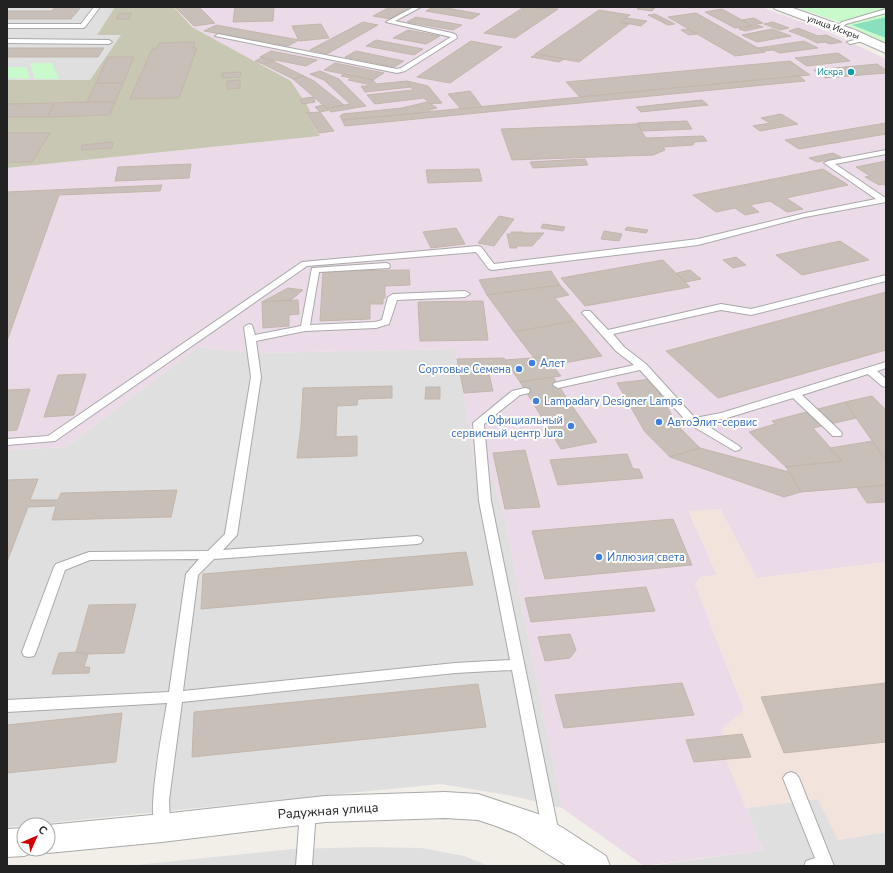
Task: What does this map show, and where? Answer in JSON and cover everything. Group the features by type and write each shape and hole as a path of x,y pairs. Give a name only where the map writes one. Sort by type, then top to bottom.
{"street":[{"name":"улица Искры","path":"779,7 838,28 886,49"},
{"name":"Радужная улица","path":"56,838 162,828 325,809 445,805 478,807 527,824 552,838 594,866"}],"lane":[{"path":"66,42 77,32 97,7"},
{"path":"218,36 397,71 403,70 454,38 454,36 450,34 389,22 418,7"},
{"path":"838,28 844,23 886,11"},
{"path":"7,26 77,32"},
{"path":"47,36 77,32"},
{"path":"850,42 865,39"},
{"path":"7,41 66,42 87,44 109,42"},
{"path":"885,200 828,163 886,152"},
{"path":"7,442 51,439 305,264 478,249 492,267 698,242 805,215 885,200"},
{"path":"305,328 315,270 386,266"},
{"path":"606,333 721,307 751,312 886,278"},
{"path":"162,828 161,800 192,574 231,535 256,377 250,333 305,328 376,325 386,322 394,297 464,294"},
{"path":"587,313 620,349 642,366 693,422 735,448"},
{"path":"693,422 723,416 886,365"},
{"path":"558,385 642,366"},
{"path":"869,370 886,384"},
{"path":"525,392 516,393 478,423 485,501 552,838"},
{"path":"794,393 837,434"},
{"path":"29,652 60,567 90,556 211,555 417,540"},
{"path":"7,706 175,697 455,668 517,665"},
{"path":"791,778 821,865"},
{"path":"304,866 308,811"}],"shaded area":[{"path":"7,7 115,7 97,35 122,35 90,80 7,80"},
{"path":"115,7 174,7 192,27 291,81 302,98 313,97 315,102 306,103 311,113 306,114 320,136 7,168 7,80 90,80 121,35 97,35"},
{"path":"174,7 761,7 829,32 886,59 886,562 757,578 720,509 689,512 717,575 701,577 695,584 744,710 724,736 726,759 763,850 644,866 562,808 504,515 494,481 477,482 464,393 455,349 256,353 198,347 66,447 7,450 7,168 320,136 306,113 310,113 291,81 192,27"},
{"path":"198,347 256,353 455,349 464,393 477,482 494,481 504,515 562,808 513,796 441,784 56,822 56,817 16,817 16,826 7,827 7,450 66,447"},
{"path":"720,509 757,578 886,562 886,832 838,840 818,799 746,808 726,759 722,728 744,710 695,584 701,577 717,575 689,511"},
{"path":"818,799 838,840 886,832 886,866 649,866 763,850 746,808"},
{"path":"369,847 422,848 464,856 489,866 126,866 294,849"}],"green space":[{"path":"796,7 886,7 886,43 850,26"},
{"path":"886,17 886,38 852,25"},
{"path":"30,63 52,63 59,79 35,79"},
{"path":"7,67 26,67 30,79 7,78"}],"building":[{"path":"55,7 81,7 71,19 7,19 7,11 52,11"},
{"path":"175,7 199,7 215,23 194,26"},
{"path":"235,7 274,7 273,21 233,22"},
{"path":"390,7 410,7 390,19 373,16"},
{"path":"433,7 480,14 472,19 426,11"},
{"path":"524,7 558,9 515,38 484,33"},
{"path":"639,7 655,8 652,11 637,9"},
{"path":"722,9 752,26 735,28 705,12"},
{"path":"599,10 630,15 620,22 629,24 579,62 535,54"},
{"path":"131,13 129,19 116,19 119,14"},
{"path":"696,13 765,52 735,56 668,17"},
{"path":"655,14 675,24 668,25 648,15"},
{"path":"416,17 462,25 453,30 407,22"},
{"path":"626,18 647,21 641,26 620,22"},
{"path":"754,18 763,23 751,25 742,20"},
{"path":"363,22 378,25 327,54 310,50"},
{"path":"773,22 789,28 780,30 764,24"},
{"path":"321,24 329,38 299,41 292,26"},
{"path":"216,25 299,40 288,46 204,31"},
{"path":"757,25 763,27 745,31 739,29"},
{"path":"798,28 818,36 826,35 842,42 830,44 825,42 817,43 789,31"},
{"path":"688,29 697,34 689,35 681,30"},
{"path":"772,29 791,36 757,42 742,35"},
{"path":"408,30 440,36 426,44 393,38"},
{"path":"376,40 423,49 414,55 366,46"},
{"path":"471,41 502,47 450,83 417,77"},
{"path":"804,41 818,48 780,53 773,50 764,51 758,48"},
{"path":"195,42 193,48 197,48 179,98 130,99 152,49 156,49 159,43"},
{"path":"7,48 104,48 98,57 7,57"},
{"path":"271,51 317,60 306,66 260,57"},
{"path":"356,51 404,61 394,67 345,57"},
{"path":"838,53 850,61 807,66 795,58"},
{"path":"537,54 564,59 559,62 531,57"},
{"path":"108,57 134,57 123,83 96,83"},
{"path":"261,58 275,61 263,64 255,61"},
{"path":"273,61 304,76 293,79 263,64"},
{"path":"790,61 810,75 580,97 566,82"},
{"path":"335,63 384,73 373,80 324,70"},
{"name":"Искра","path":"877,64 886,70 886,73 825,78 814,70"},
{"path":"320,71 339,79 366,106 331,112 329,110 320,112 315,107 323,105 327,108 350,104 324,80 310,74"},
{"path":"241,72 240,77 222,78 222,73"},
{"path":"344,74 373,80 376,84 407,81 411,87 365,92 361,86 368,86 367,84 348,80 351,78 341,76"},
{"path":"304,76 314,81 344,105 327,108 293,79"},
{"path":"799,76 805,81 345,126 342,120"},
{"path":"240,80 240,88 227,89 227,81"},
{"path":"407,81 428,86 442,103 431,104 424,98 375,104 367,95 413,90"},
{"path":"96,83 123,83 115,102 87,102"},
{"path":"470,91 482,107 461,109 448,94"},
{"path":"313,97 315,102 302,104 300,99"},
{"path":"702,100 708,105 641,112 636,107"},
{"path":"115,102 110,115 47,117 54,103"},
{"path":"427,102 437,108 429,110 430,112 342,120 340,116 343,114 402,108"},
{"path":"54,103 47,117 7,117 7,104"},
{"path":"320,112 334,131 319,133 306,113"},
{"path":"781,114 798,124 760,131 753,126 770,123 761,118"},
{"path":"687,121 692,129 642,131 637,123"},
{"path":"886,123 886,134 799,149 785,140"},
{"path":"637,124 646,138 703,136 707,141 694,142 693,145 663,147 665,150 653,155 512,160 501,129"},
{"path":"7,133 50,133 32,162 7,162"},
{"path":"113,142 112,148 81,150 82,145"},
{"path":"833,153 841,157 817,162 809,158"},
{"path":"585,159 588,165 533,168 530,162"},
{"path":"886,161 886,186 883,184 879,185 865,177 870,176 856,167"},
{"path":"191,164 189,178 115,181 118,167"},
{"path":"479,169 482,181 428,183 426,170"},
{"path":"823,169 848,185 786,198 803,209 787,212 770,201 750,205 759,212 745,215 735,208 716,212 693,195"},
{"path":"162,185 160,191 59,195 7,341 7,192"},
{"path":"499,216 514,219 494,246 478,243"},
{"path":"543,224 565,227 563,231 541,228"},
{"path":"627,227 648,230 646,233 625,230"},
{"path":"456,228 465,244 431,248 423,232"},
{"path":"604,231 622,234 619,241 601,239"},
{"path":"511,232 544,233 532,246 516,246 517,248 510,248 507,234 512,234"},
{"path":"840,241 869,260 802,275 776,255"},
{"path":"736,257 746,265 733,268 723,260"},
{"path":"663,260 690,287 585,306 561,278"},
{"path":"409,270 410,285 385,286 385,298 383,298 383,304 370,304 370,319 320,321 323,271"},
{"path":"690,270 701,279 686,282 677,273"},
{"path":"551,271 560,285 487,295 479,280"},
{"path":"560,285 569,295 555,298 574,321 514,332 487,295"},
{"path":"288,288 303,290 291,300 262,302"},
{"path":"886,292 886,350 718,398 666,351"},
{"path":"298,300 299,314 289,315 289,326 263,328 262,302"},
{"path":"483,301 488,340 420,341 418,302"},
{"path":"574,321 602,356 553,365 546,357 534,358 514,332"},
{"path":"546,357 561,376 520,382 505,360"},
{"path":"504,358 508,366 488,370 493,391 464,393 457,359"},
{"path":"86,374 74,415 44,417 58,375"},
{"path":"553,377 566,397 533,403 520,382"},
{"path":"652,379 677,425 700,448 670,457 645,432 617,383"},
{"path":"392,386 392,398 358,399 357,405 337,406 336,437 357,436 357,456 297,458 301,426 303,388"},
{"path":"426,387 440,387 440,399 425,399"},
{"path":"30,389 17,430 7,431 7,390"},
{"path":"872,396 886,410 886,458 884,458 845,402"},
{"path":"566,397 597,442 561,449 533,403"},
{"path":"845,402 856,418 813,428 842,461 786,467 749,432 775,424 772,421"},
{"path":"872,441 884,458 886,458 886,485 801,492 786,467 842,461 830,448"},
{"path":"700,448 789,472 801,492 784,497 670,457"},
{"path":"525,450 540,507 505,509 493,453"},
{"path":"627,454 633,469 639,469 643,478 558,485 550,460"},
{"path":"38,479 30,500 58,500 61,493 177,490 171,517 52,520 56,506 28,507 7,562 7,480"},
{"path":"886,485 886,502 867,503 857,488"},
{"path":"673,519 692,565 545,579 532,531"},
{"path":"466,552 473,585 201,609 203,574"},
{"path":"646,587 655,611 531,622 525,598"},
{"path":"136,604 124,653 88,654 76,652 89,605"},
{"path":"570,634 576,650 570,658 545,661 538,637"},
{"path":"76,652 88,654 84,667 90,667 89,673 52,674 59,653"},
{"path":"682,683 694,715 564,728 555,695"},
{"path":"886,683 886,742 784,753 761,697"},
{"path":"478,684 486,727 192,757 194,712"},
{"path":"122,713 116,762 7,773 7,725"},
{"path":"742,734 751,757 694,762 686,740"}],"place":[{"name":"Искра","path":"851,72"},
{"name":"Алет","path":"532,363"},
{"name":"Сортовые Семена","path":"519,369"},
{"name":"Lampadary Designer Lamps","path":"536,401"},
{"name":"АвтоЭлит-сервис","path":"659,422"},
{"name":"Официальный сервисный центр Jura","path":"571,426"},
{"name":"Иллюзия света","path":"599,557"}]}
